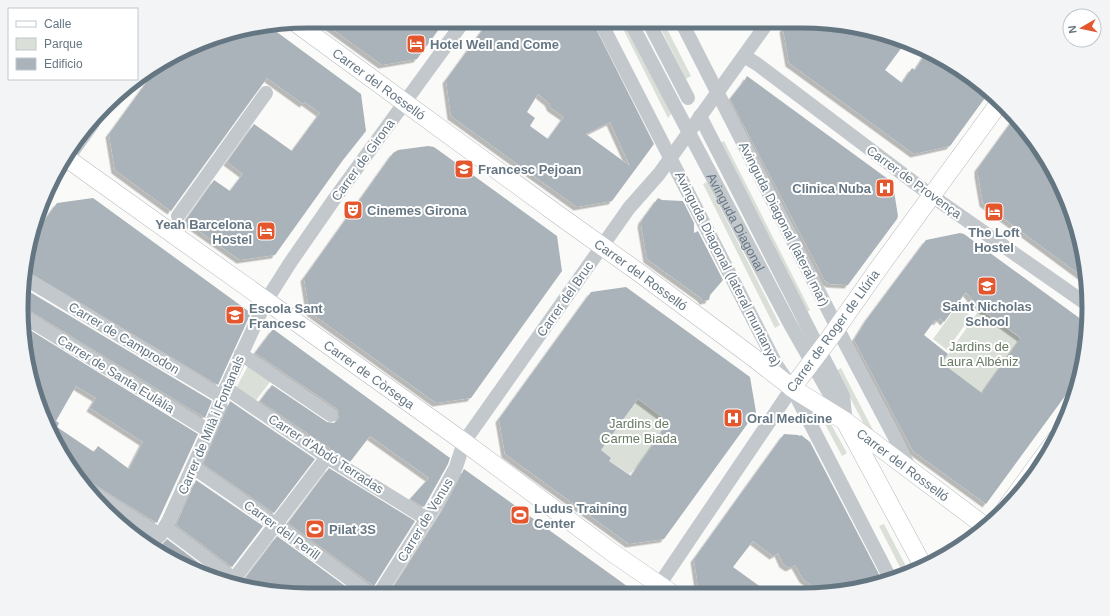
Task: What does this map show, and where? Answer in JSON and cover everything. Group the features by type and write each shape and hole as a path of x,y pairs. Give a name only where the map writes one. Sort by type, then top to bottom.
{"main road":[{"name":"Carrer del Rosselló","path":"303,28 750,355 796,396 845,421 981,523"},
{"name":"Carrer de Roger de Llúria","path":"796,396 816,357 997,107"},
{"name":"Carrer de Còrsega","path":"68,165 266,301 464,442 613,553 664,588"},
{"name":"Avinguda Diagonal","path":"845,421 921,562"}],"street":[{"name":"Carrer de Girona","path":"266,301 296,254 459,28"},
{"name":"Avinguda Diagonal (lateral muntanya)","path":"604,28 777,366 796,396 888,574"},
{"name":"Avinguda Diagonal","path":"634,28 790,324 816,357"},
{"path":"652,28 688,98"},
{"name":"Avinguda Diagonal (lateral mar)","path":"684,28 910,469"},
{"name":"Carrer del Bruc","path":"464,442 629,208 670,158 764,28"},
{"name":"Carrer de Provença","path":"744,56 757,64 932,196 1082,301"},
{"path":"178,216 266,93"},
{"name":"Avinguda Diagonal","path":"700,116 816,357 845,421"},
{"name":"Carrer de Camprodon","path":"29,281 224,393"},
{"name":"Carrer de Milà i Fontanals","path":"158,536 193,467 241,354 266,301"},
{"name":"Carrer de Santa Eulàlia","path":"29,320 209,432"},
{"path":"241,354 331,415"},
{"name":"Carrer d'Abdó Terradas","path":"224,393 427,519"},
{"name":"Carrer de Roger de Llúria","path":"666,588 796,396"},
{"name":"Carrer de Venus","path":"382,588 427,519 456,467 464,442"},
{"path":"240,579 275,524 327,457"},
{"name":"Carrer del Perill","path":"193,467 275,524 362,588"},
{"path":"106,502 158,536 226,575"}],"green space":[{"path":"623,28 629,28 672,113 668,118"},
{"path":"660,28 667,28 691,76 686,79"},
{"path":"724,141 810,310 805,313 720,143"},
{"path":"707,182 780,325 775,328 703,184"},
{"path":"957,306 971,316 947,350 933,339"},
{"name":"Jardins de Laura Albéniz","path":"980,309 1073,377 1070,387 1032,360 982,393 942,363"},
{"path":"250,362 273,378 254,403 235,390"},
{"path":"841,368 876,436 866,428 836,371"},
{"name":"Jardins de Carme Biada","path":"638,399 669,422 638,466 629,474 609,461 611,458 601,450"},
{"path":"824,417 831,424 847,453 842,456 825,424"},
{"path":"884,524 907,568 901,570 879,526"}],"building":[{"path":"331,28 440,28 417,59 382,65"},
{"path":"484,28 596,28 654,144 612,201 577,207 451,116 446,80","holes":["538,94 548,102 551,108 564,117 548,139 530,126 535,118 527,112","610,122 630,166 586,134"]},
{"path":"802,28 839,30 857,33 892,43 902,47 885,70 902,83 912,68 915,70 924,56 958,75 986,96 950,146 914,154 789,63 783,29"},
{"path":"274,30 361,94 366,131 343,160 275,255 240,260 185,221 214,180 230,191 243,174 227,162 254,124 292,151 320,113 305,102 303,104 267,78 171,211 115,170 109,134 152,75 201,49 253,33"},
{"path":"747,76 892,182 898,216 897,219 848,285 830,284 825,281 730,99"},
{"path":"1012,122 1035,152 1061,201 1077,253 1080,275 983,203 978,168"},
{"path":"428,146 434,147 557,236 562,271 471,398 436,403 311,313 304,278 393,153 398,150"},
{"path":"93,198 251,313 218,385 30,273 33,253 41,225 57,203"},
{"path":"658,198 662,200 683,201 694,223 694,233 698,231 723,280 710,295 709,300 703,301 647,259 641,224 642,220"},
{"path":"960,233 964,234 1081,319 1077,363 1069,391 986,504 913,451 854,340 867,319 926,240","holes":["966,292 978,307 1021,338 982,393 942,363 948,354 924,335 935,320 937,322 940,318 944,322"]},
{"path":"626,287 750,377 756,412 664,539 629,544 505,454 499,419 591,292","holes":["638,399 669,422 631,476 609,461 611,458 601,450"]},
{"path":"29,291 212,401 205,418 28,310"},
{"path":"29,329 198,434 157,523 89,482 75,464 49,415 33,363","holes":["76,386 96,398 90,408 143,442 129,469 98,446 94,452 57,427 59,423 56,421"]},
{"path":"273,329 450,458 424,507 410,499 429,478 370,436 350,462 260,401 272,385 327,422 334,423 338,420 339,416 339,412 336,408 255,353"},
{"path":"230,401 315,459 274,513 203,464"},
{"path":"784,434 801,435 810,442 880,576 857,583 839,586 814,587 803,579 795,565 789,568 783,564 778,553 773,556 753,541 733,567 762,588 698,588 694,559"},
{"path":"329,468 415,521 374,586 288,523"},
{"path":"464,469 629,588 393,588 443,509"},
{"path":"196,480 263,526 232,567 176,525"},
{"path":"277,536 348,588 271,586 250,582 246,577"},
{"path":"167,539 207,569 184,559 161,546"}],"place":[{"name":"Hotel Well and Come","path":"416,44"},
{"name":"Francesc Pejoan","path":"464,169"},
{"name":"Clinica Nuba","path":"885,188"},
{"name":"Cinemes Girona","path":"353,210"},
{"name":"The Loft Hostel","path":"994,212"},
{"name":"Yeah Barcelona Hostel","path":"266,231"},
{"name":"Saint Nicholas School","path":"987,286"},
{"name":"Escola Sant Francesc","path":"235,315"},
{"name":"Oral Medicine","path":"733,418"},
{"name":"Ludus Training Center","path":"520,515"},
{"name":"Pilat 3S","path":"315,529"}]}
